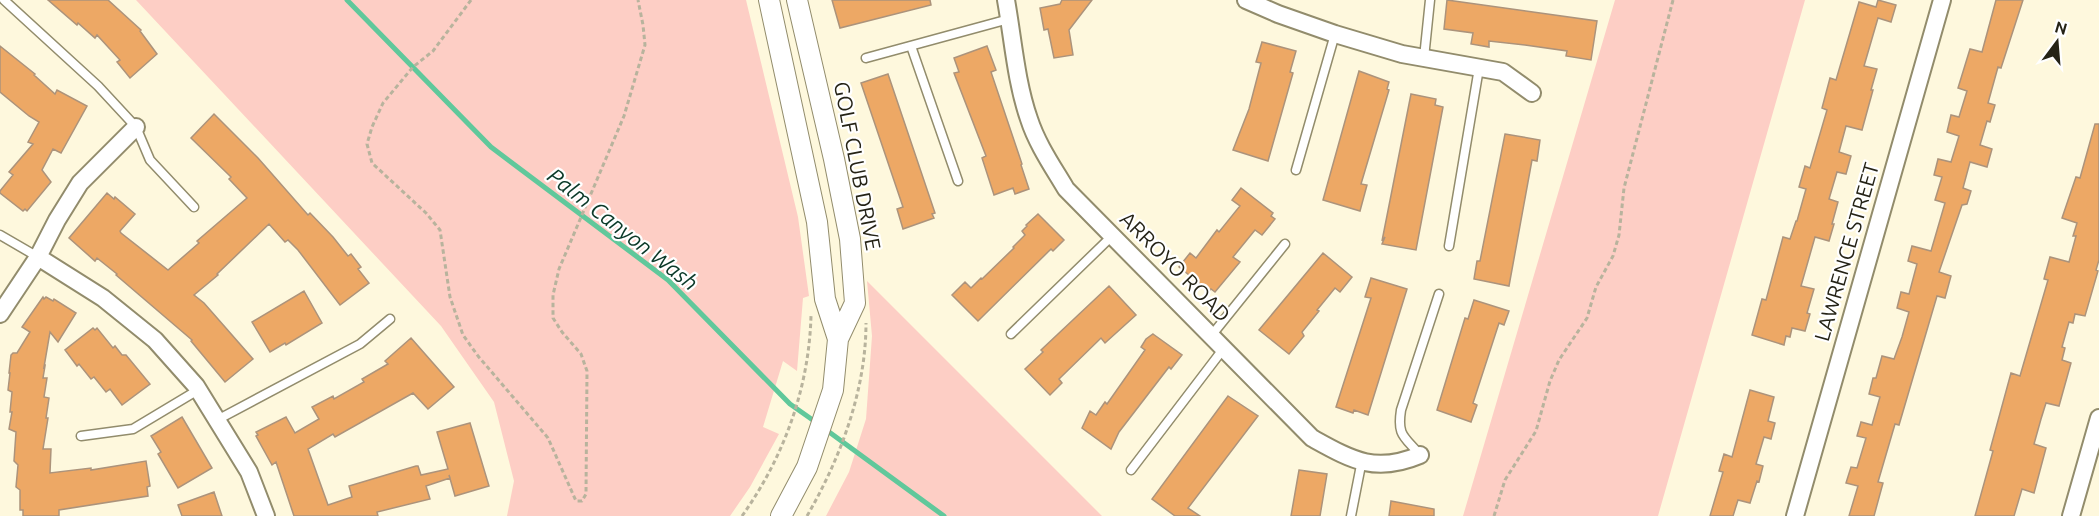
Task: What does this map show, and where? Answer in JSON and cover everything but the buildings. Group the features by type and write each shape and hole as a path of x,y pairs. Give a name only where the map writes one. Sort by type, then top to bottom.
{"street":[{"name":"GOLF CLUB DRIVE","path":"769,0 817,222 825,298 837,339"},
{"name":"GOLF CLUB DRIVE","path":"781,516 807,467 832,390 837,339 855,303 850,239 834,159 796,0"},
{"name":"ARROYO ROAD","path":"1006,0 1029,120 1044,154 1066,189 1312,438 1342,454 1380,466 1401,463 1420,455"},
{"path":"1246,0 1280,7 1335,34 1402,54 1503,72 1532,93"},
{"name":"LAWRENCE STREET","path":"1795,516 1942,0"},
{"path":"0,314 38,257 80,183 136,127"},
{"path":"38,257 103,298 155,340 198,390 217,420 249,472 266,516"},
{"path":"2071,516 2099,418"}],"lane":[{"path":"4,0 98,86 136,127 150,160 194,207"},
{"path":"1424,58 1430,0"},
{"path":"866,58 1009,19"},
{"path":"1296,170 1335,34"},
{"path":"911,46 958,181"},
{"path":"1449,246 1479,68"},
{"path":"0,235 38,257"},
{"path":"1011,334 1112,236"},
{"path":"1211,336 1285,244"},
{"path":"1420,455 1400,432 1399,424 1401,410 1439,294"},
{"path":"217,420 360,344 390,319"},
{"path":"1131,470 1224,348"},
{"path":"81,436 133,429 198,390"},
{"path":"1351,516 1362,460"}],"path":[{"path":"471,0 433,51 413,67 383,103 367,144 372,163 426,213 440,230 450,297 463,335 492,373 548,438 576,501 582,501 586,494 587,371 580,354 561,332 553,318 553,295 560,269 624,117 645,45 638,0"},
{"path":"1494,516 1505,480 1536,431 1559,360 1587,318 1596,287 1613,256 1619,235 1624,188 1673,0"},
{"path":"742,516 769,474 785,438 804,381 810,345 811,310"},
{"path":"807,516 837,458 852,411"}],"shaded area":[{"path":"136,0 746,0 798,217 809,296 803,298 797,371 783,361 763,427 779,434 750,487 730,516 507,516 514,481 494,402 441,326"},
{"path":"1615,0 1805,0 1658,516 1463,516"},
{"path":"867,281 1102,516 826,516 849,472 866,419 872,336"}],"waterway":[{"name":"Palm Canyon Wash","path":"347,0 491,147 668,280 790,404 817,423"},
{"name":"Palm Canyon Wash","path":"825,429 944,516"}]}
